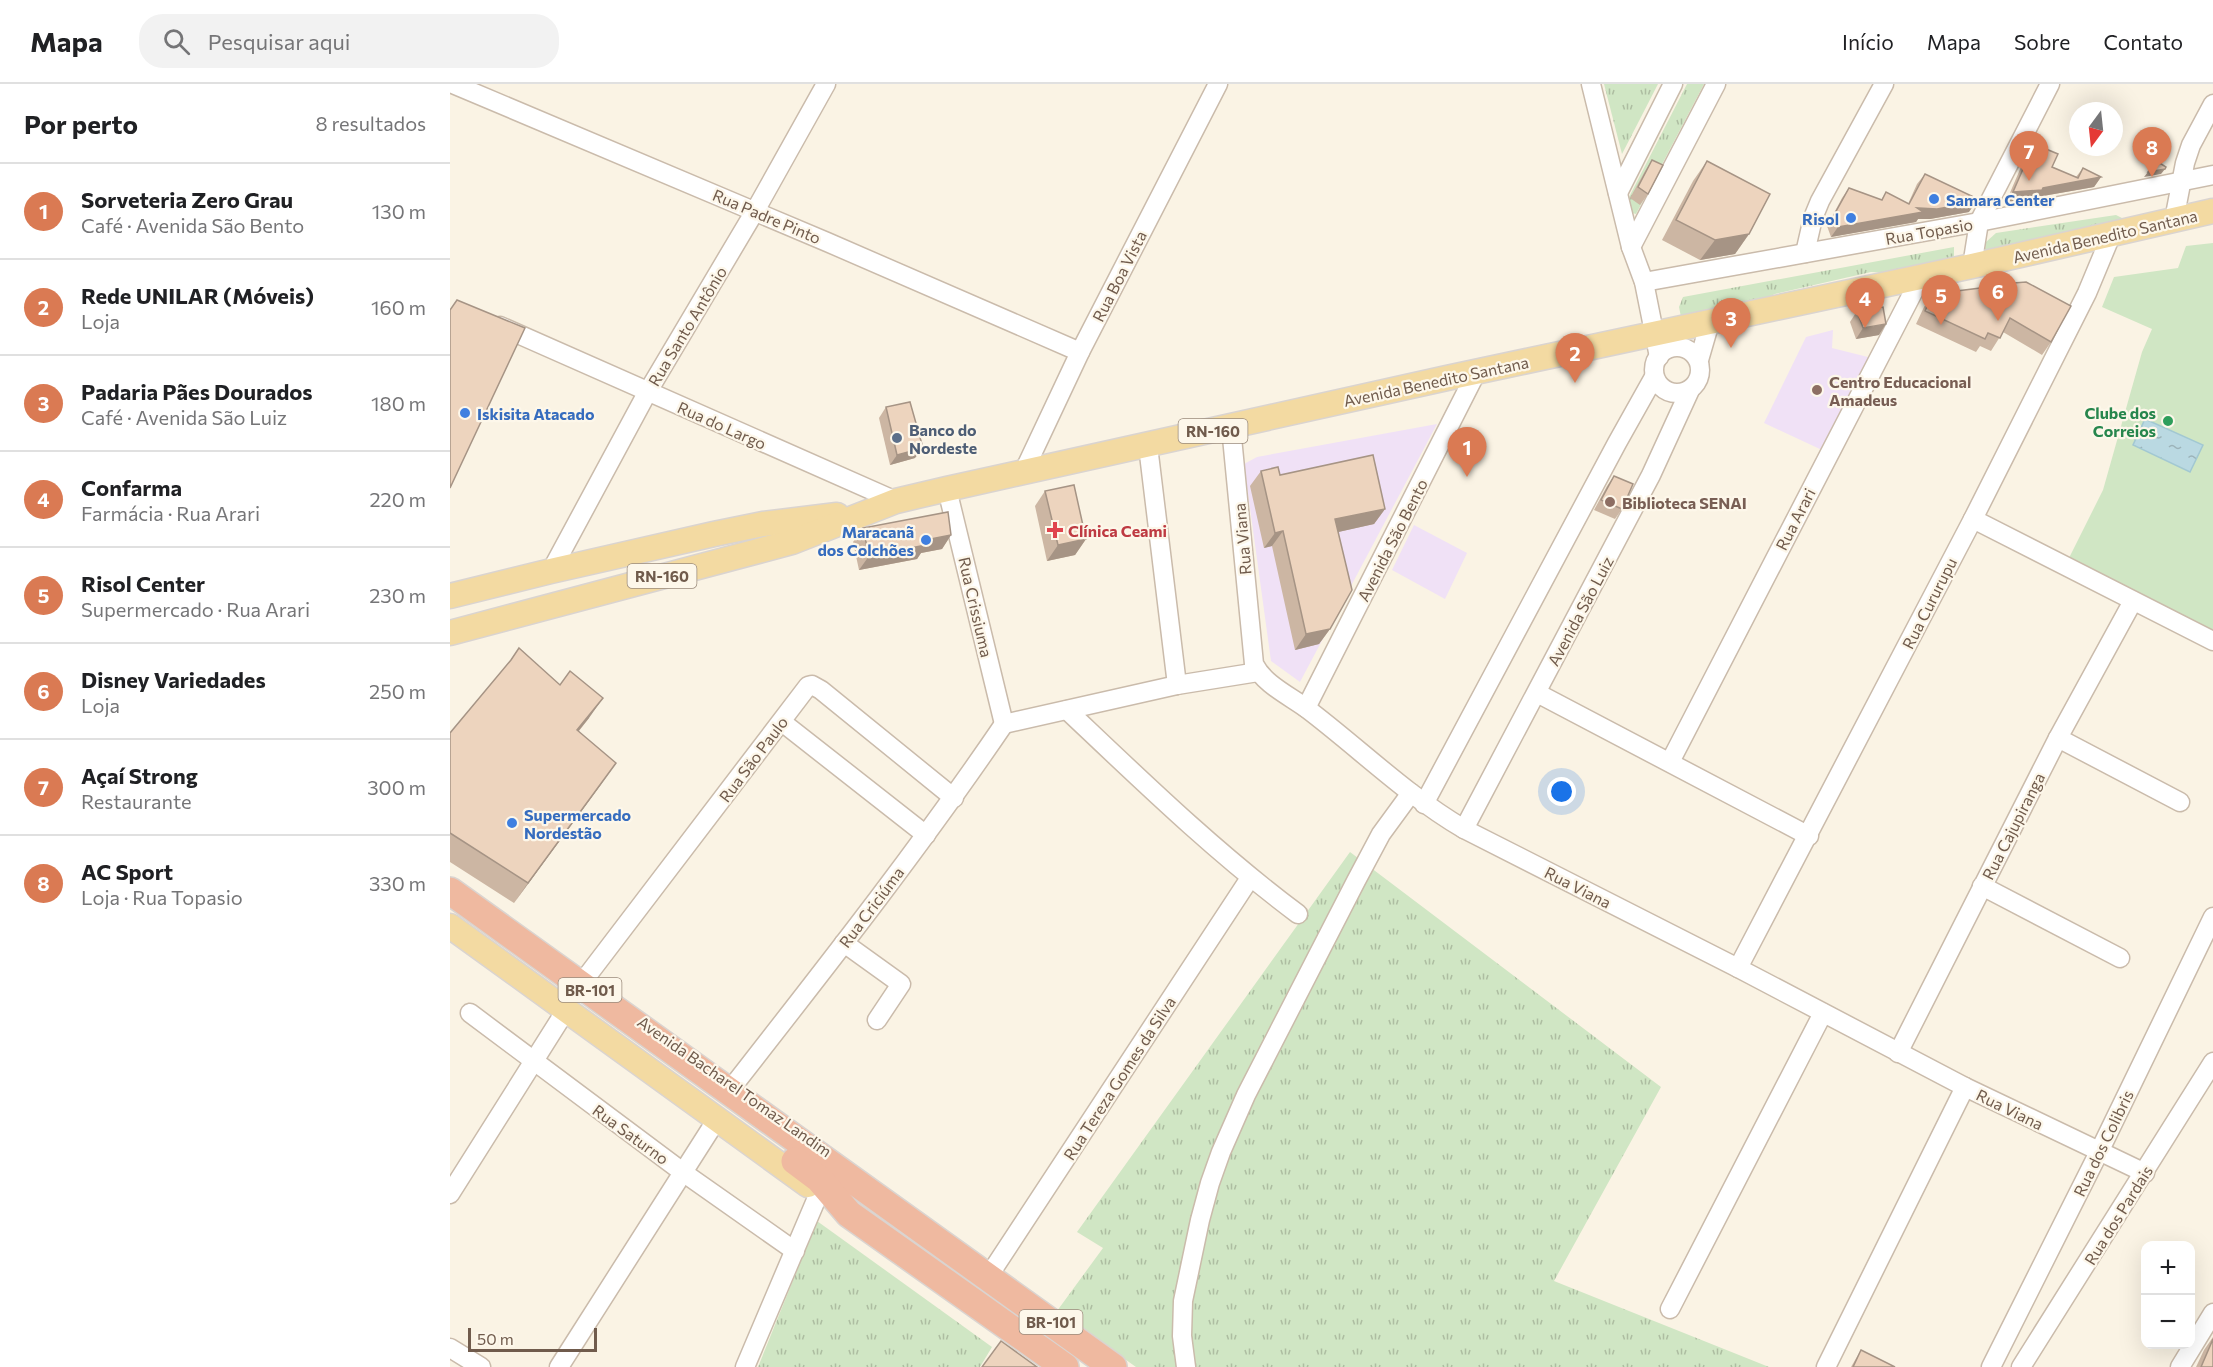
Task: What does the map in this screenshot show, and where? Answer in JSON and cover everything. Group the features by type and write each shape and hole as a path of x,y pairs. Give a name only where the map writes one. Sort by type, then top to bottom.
{"highway":[{"name":"Avenida Bacharel Tomaz Landim","path":"450,891 541,954 725,1101 819,1179 849,1214 1065,1367"},
{"name":"Avenida Bacharel Tomaz Landim","path":"450,912 725,1101 867,1191 1113,1367"}],"main road":[{"name":"Avenida Benedito Santana","path":"450,633 792,542 896,501 1477,371 1657,345 1710,322 2213,211"},
{"name":"Avenida Benedito Santana","path":"450,596 763,524 872,511"},
{"name":"Avenida Bacharel Tomaz Landim","path":"450,878 519,935 584,980 725,1101 819,1193 849,1214"},
{"name":"Avenida Bacharel Tomaz Landim","path":"450,926 569,1012 725,1101"}],"street":[{"name":"Rua Padre Pinto","path":"453,84 755,211 1080,352"},
{"name":"Rua Santo Antônio","path":"551,571 647,393 755,211 826,84"},
{"name":"Rua Boa Vista","path":"1024,471 1080,352 1218,84"},
{"path":"1186,1367 1182,1336 1183,1301 1200,1220 1221,1152 1246,1095 1376,844 1418,799 1654,377 1657,345 1644,282 1631,248 1591,84"},
{"path":"1618,193 1673,84"},
{"path":"1631,248 1716,84"},
{"path":"1806,253 1810,227 1820,201 1884,84"},
{"path":"1972,266 1979,222 2050,84"},
{"path":"2174,220 2180,181 2192,145 2213,104"},
{"name":"Rua Topasio","path":"1644,282 1979,222 2213,175"},
{"name":"Rua Cururupu","path":"1738,968 1973,519 2087,293 2112,233"},
{"name":"Rua Arari","path":"1670,762 1921,277"},
{"name":"Rua do Largo","path":"481,317 647,393 896,501"},
{"path":"1654,377 1660,386 1669,392 1680,393 1690,390 1699,380 1699,360 1710,322"},
{"path":"1657,345 1666,350 1674,347 1684,348 1699,360"},
{"name":"Avenida São Bento","path":"1306,708 1477,371"},
{"name":"Avenida São Luiz","path":"1464,829 1651,475 1690,390"},
{"name":"Rua Viana","path":"1231,427 1254,664 1258,672 1418,799 1464,829 1738,968 1965,1087 2145,1173"},
{"path":"1148,446 1176,685"},
{"name":"Rua Crissiuma","path":"947,489 1004,724"},
{"path":"1973,519 2213,641"},
{"name":"Rua Cajupiranga","path":"1898,1053 2058,738 2133,601"},
{"path":"1004,724 1176,685 1258,672"},
{"name":"Rua São Paulo","path":"584,980 808,686 816,686 954,798"},
{"path":"1537,693 1809,836"},
{"path":"1067,710 1198,834 1250,878 1298,914"},
{"path":"782,722 926,835"},
{"name":"Rua Criciúma","path":"559,1367 684,1173 725,1101 954,798 1004,724"},
{"path":"2058,738 2180,802"},
{"name":"Rua Tereza Gomes da Silva","path":"988,1277 1250,878"},
{"path":"1982,886 2120,958"},
{"name":"Rua dos Colibris","path":"1991,1367 2213,917"},
{"path":"844,943 901,984 877,1020"},
{"path":"450,1194 533,1061 569,1012"},
{"name":"Rua Saturno","path":"470,1013 684,1173 795,1251"},
{"path":"1670,1309 1823,1013"},
{"name":"Rua dos Pardais","path":"2021,1367 2213,1062"},
{"path":"1826,1367 1965,1087"},
{"path":"745,1367 819,1193"},
{"path":"2180,1367 2213,1313"},
{"path":"450,1348 481,1367"}],"shaded area":[{"name":"Centro Educacional Amadeus","path":"1833,330 1832,348 1872,358 1822,450 1764,423 1806,337"},
{"path":"1437,424 1300,682 1271,661 1244,464 1257,457"},
{"path":"1414,525 1467,553 1445,599 1392,570"}],"green space":[{"path":"1604,84 1658,84 1622,154"},
{"path":"1687,84 1704,84 1636,214 1628,212 1626,203"},
{"path":"2116,215 2125,223 1989,257 1985,249 1986,242 1996,233"},
{"name":"Clube dos Correios","path":"2213,243 2213,636 2067,562 2103,490 2142,352 2152,329 2102,307 2114,277 2178,268 2186,246"},
{"path":"1954,247 1954,259 1914,274 1871,272 1775,294 1737,311 1681,317 1679,307 1683,297"},
{"path":"1350,852 1661,1087 1554,1281 1769,1367 1136,1367 1057,1311 1103,1248 1077,1232"},
{"path":"817,1221 992,1347 980,1367 758,1367"}],"water":[{"path":"2145,419 2203,445 2190,472 2133,445"}],"building":[{"path":"2034,144 2058,154 2052,167 2078,178 2083,168 2101,177 2042,190 2013,192"},
{"path":"1652,160 1663,165 1648,194 1638,187"},
{"path":"2155,160 2166,167 2165,169 2148,172"},
{"path":"1707,161 1770,194 1749,234 1715,240 1676,220"},
{"path":"1925,174 1978,199 1976,202 1937,209 1917,208 1923,212 1838,227 1834,215 1849,188 1882,200 1886,192 1909,204"},
{"path":"2026,282 2071,306 2051,342 2010,318 2000,338 1988,333 1985,339 1925,311 1933,294"},
{"name":"Iskisita Atacado","path":"457,300 525,328 450,488 450,310"},
{"path":"1883,307 1886,324 1863,328 1857,311"},
{"path":"910,402 923,448 897,455 886,407"},
{"path":"1373,455 1385,509 1335,519 1352,590 1330,629 1306,634 1283,531 1275,533 1261,471 1278,467 1280,475"},
{"path":"1614,476 1633,484 1622,509 1601,500"},
{"path":"1074,485 1086,539 1058,545 1045,491"},
{"path":"948,512 951,535 925,540 926,545 869,556 863,528"},
{"name":"Supermercado Nordestão","path":"519,648 560,685 570,671 603,698 577,730 616,763 528,883 450,833 450,733"},
{"path":"2213,1339 2213,1367 2201,1367"},
{"path":"1001,1341 1037,1367 982,1367"},
{"path":"1861,1350 1895,1367 1853,1367"}],"place":[{"name":"AC Sport","path":"2152,177"},
{"name":"Açaí Strong","path":"2029,181"},
{"name":"Samara Center","path":"1934,199"},
{"name":"Risol","path":"1851,218"},
{"name":"Disney Variedades","path":"1998,321"},
{"name":"Risol Center","path":"1941,325"},
{"name":"Confarma","path":"1865,328"},
{"name":"Padaria Pães Dourados","path":"1731,348"},
{"name":"Rede UNILAR (Móveis)","path":"1575,383"},
{"name":"Centro Educacional Amadeus","path":"1817,390"},
{"name":"Iskisita Atacado","path":"465,413"},
{"name":"Clube dos Correios","path":"2168,421"},
{"name":"Banco do Nordeste","path":"897,438"},
{"name":"Sorveteria Zero Grau","path":"1467,477"},
{"name":"Biblioteca SENAI","path":"1610,502"},
{"name":"Clínica Ceami","path":"1055,530"},
{"name":"Maracanã dos Colchões","path":"926,540"},
{"name":"Supermercado Nordestão","path":"512,823"}]}
